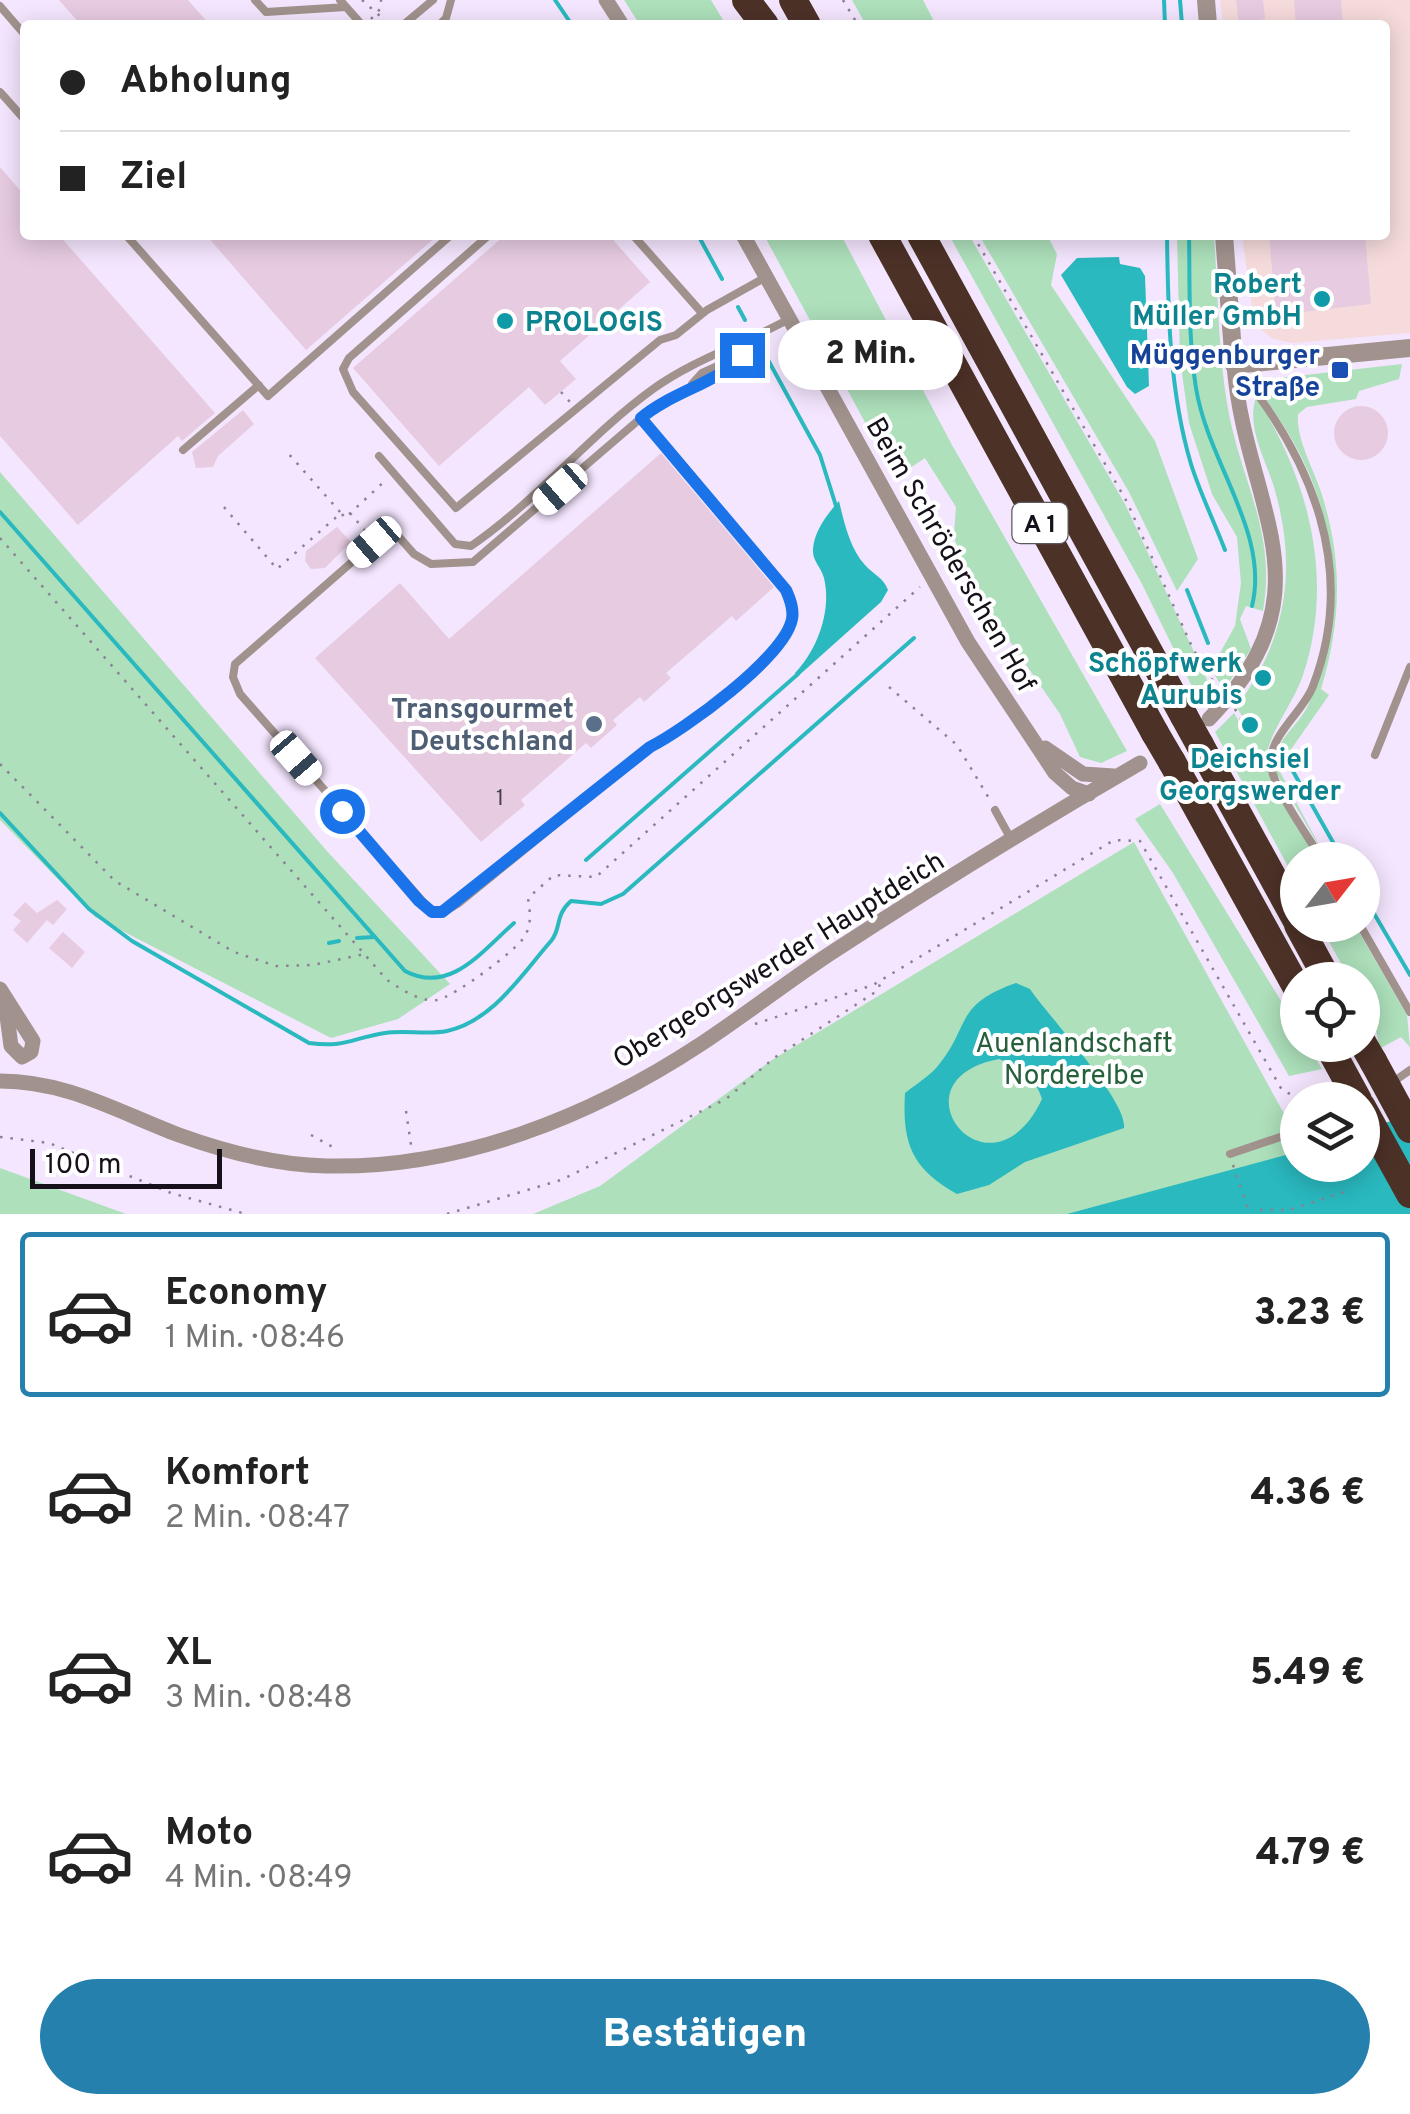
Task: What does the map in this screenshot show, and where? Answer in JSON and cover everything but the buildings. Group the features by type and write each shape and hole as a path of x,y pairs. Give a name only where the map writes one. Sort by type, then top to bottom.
{"highway":[{"name":"A 1","path":"885,240 1283,962"},
{"name":"A 1","path":"924,240 1198,727 1280,889"},
{"path":"1373,1062 1410,1129"},
{"path":"1380,1139 1410,1194"}],"street":[{"name":"Beim Schröderschen Hof","path":"746,240 934,581 1060,779 1089,794"},
{"path":"1198,727 1232,694 1255,656 1276,582 1273,530 1240,417 1224,240"},
{"path":"1234,365 1410,348"},
{"name":"Beim Schröderschen Hof","path":"1032,738 1083,774 1118,776"},
{"name":"Obergeorgswerder Hauptdeich","path":"0,1082 77,1092 176,1134 244,1154 300,1164 358,1166 413,1162 486,1146 539,1127 638,1081 728,1025 832,952 1140,763"}],"lane":[{"path":"255,0 266,12 343,3"},
{"path":"409,20 433,0"},
{"path":"0,6 20,28"},
{"path":"0,92 20,114"},
{"path":"130,240 268,396 446,240"},
{"path":"483,240 349,358 343,369 353,392 452,506 463,506 660,340 676,335 702,314 766,277"},
{"path":"637,240 702,314"},
{"path":"379,456 456,544 471,546 656,387 735,342 753,340 790,319"},
{"path":"641,418 786,590 793,618 788,630 758,668 680,732 650,747 442,912 432,912 240,694 233,677 238,660 391,528 414,554 431,564 478,560 641,418 692,384 734,364 753,340"},
{"path":"1234,365 1265,402 1316,493 1329,548 1331,596 1323,653 1304,707 1275,744 1271,760 1274,776 1312,842"},
{"path":"183,450 258,385"},
{"path":"1376,755 1410,667"},
{"path":"994,810 1012,842"},
{"path":"1370,942 1410,1012"},
{"path":"1380,1085 1410,1070"},
{"path":"1231,1158 1280,1138"}],"path":[{"path":"362,0 385,20"},
{"path":"369,20 378,12 380,0"},
{"path":"976,240 1127,502 1207,672"},
{"path":"287,452 345,518 394,473"},
{"path":"224,508 278,569 341,513"},
{"path":"350,514 374,542"},
{"path":"0,538 365,954 407,994 436,1000 456,991 522,941 530,923 528,898 554,875 596,876 914,590 934,581"},
{"path":"890,687 957,745 974,766 994,810"},
{"path":"1234,707 1248,731"},
{"path":"0,764 115,881 234,952 276,966 313,966 365,954"},
{"path":"728,1025 754,1024 882,980 1114,840 1128,838 1140,841 1280,1086"},
{"path":"447,1214 561,1180 726,1099 770,1061 877,991 882,980"},
{"path":"406,1111 413,1162"},
{"path":"311,1135 353,1157 358,1166"},
{"path":"0,1137 49,1142 171,1194 246,1214"},
{"path":"1231,1158 1248,1213"},
{"path":"1260,1210 1290,1210 1344,1192"}],"shaded area":[{"path":"1220,0 1410,0 1410,333 1293,343 1273,339 1254,324 1243,240 1390,240 1390,20 1222,20"},
{"path":"1119,257 1120,264 1140,268 1145,276 1149,386 1135,394 1127,387 1061,275 1077,258"},
{"path":"839,501 855,551 888,590 881,602 796,678 795,673 816,642 826,604 824,578 814,557 814,543"},
{"path":"1016,983 1030,989 1101,1079 1122,1115 1124,1128 1025,1162 989,1185 957,1194 929,1175 913,1153 906,1127 905,1093 937,1067 972,1009 996,991","holes":["999,1059 1031,1078 1042,1099 1021,1130 998,1142 976,1140 959,1128 950,1110 951,1090 967,1071"]},
{"path":"1410,1114 1410,1214 1067,1214 1280,1157 1280,1182 1380,1182 1380,1125"}],"green space":[{"path":"624,0 711,0 723,20 637,20"},
{"path":"852,0 923,0 933,20 863,20"},
{"path":"767,240 844,240 952,445 1127,751 1101,763 1080,757 1060,714 963,573 954,535 956,507 925,458 895,478"},
{"path":"952,240 972,240 1125,504 1209,684 1209,698 1202,707 1142,584"},
{"path":"982,240 1050,240 1057,254 1051,285 1155,441 1198,559 1177,591 1129,492"},
{"path":"1177,240 1214,240 1227,403 1261,529 1266,582 1263,611 1246,606 1240,619 1251,649 1224,690 1211,669 1235,626 1241,583 1237,537 1212,494 1189,423 1180,359"},
{"path":"1402,364 1399,379 1359,391 1356,399 1307,407 1298,414 1302,442 1333,540 1336,614 1321,689 1329,695 1278,768 1317,842 1277,774 1275,763 1281,744 1310,701 1318,677 1330,566 1321,506 1311,477 1260,391 1279,378"},
{"path":"1256,397 1290,462 1303,496 1316,567 1317,603 1303,675 1266,758 1272,781 1307,842 1280,842 1280,852 1215,732 1234,713 1245,732 1257,726 1252,718 1246,722 1237,708 1256,677 1259,685 1271,680 1268,670 1258,674 1277,628 1286,582 1280,511 1255,431"},
{"path":"0,472 326,850 450,984 398,1019 331,1038 95,917 0,820"},
{"path":"1160,804 1280,999 1280,1060 1173,873 1135,819"},
{"name":"Auenlandschaft Norderelbe","path":"1134,842 1280,1106 1280,1182 1313,1182 1341,1214 533,1214 600,1186 772,1060"},
{"path":"1329,942 1365,942 1376,962 1340,962"},
{"path":"1380,968 1407,1015 1410,1047 1401,1037 1380,1048"},
{"path":"1281,1062 1318,1062 1322,1069 1289,1076"},
{"path":"0,1168 126,1214 0,1214"}],"waterway":[{"path":"555,0 569,20"},
{"path":"1164,0 1165,20"},
{"path":"1180,0 1182,20"},
{"path":"701,240 722,279"},
{"path":"1167,240 1169,321 1178,408 1191,464 1225,550"},
{"path":"1189,240 1196,388 1253,552 1252,606"},
{"path":"738,307 745,320"},
{"path":"767,358 820,455 836,506"},
{"path":"0,512 405,971 421,977 451,974 477,957 514,923"},
{"path":"1187,590 1208,643"},
{"path":"0,813 89,909 132,941 309,1043 341,1043 393,1032 447,1031 479,1017 505,995 551,941 562,912 571,901 601,904 623,894 914,638"},
{"path":"586,860 798,674"},
{"path":"1290,766 1333,842"},
{"path":"1380,924 1410,975"},
{"path":"357,938 374,937"},
{"path":"329,943 339,941"}],"place":[{"name":"Robert Müller GmbH","path":"1322,299"},
{"name":"PROLOGIS","path":"505,321"},
{"name":"Müggenburger Straße","path":"1340,370"},
{"name":"Schöpfwerk Aurubis","path":"1263,678"},
{"name":"Transgourmet Deutschland","path":"594,724"},
{"name":"Deichsiel Georgswerder","path":"1250,725"}],"route":[{"path":"342,811 419,901 432,912 442,912 650,747 680,732 758,668 788,630 793,618 792,602 641,418 676,393 734,364 742,355"}]}
